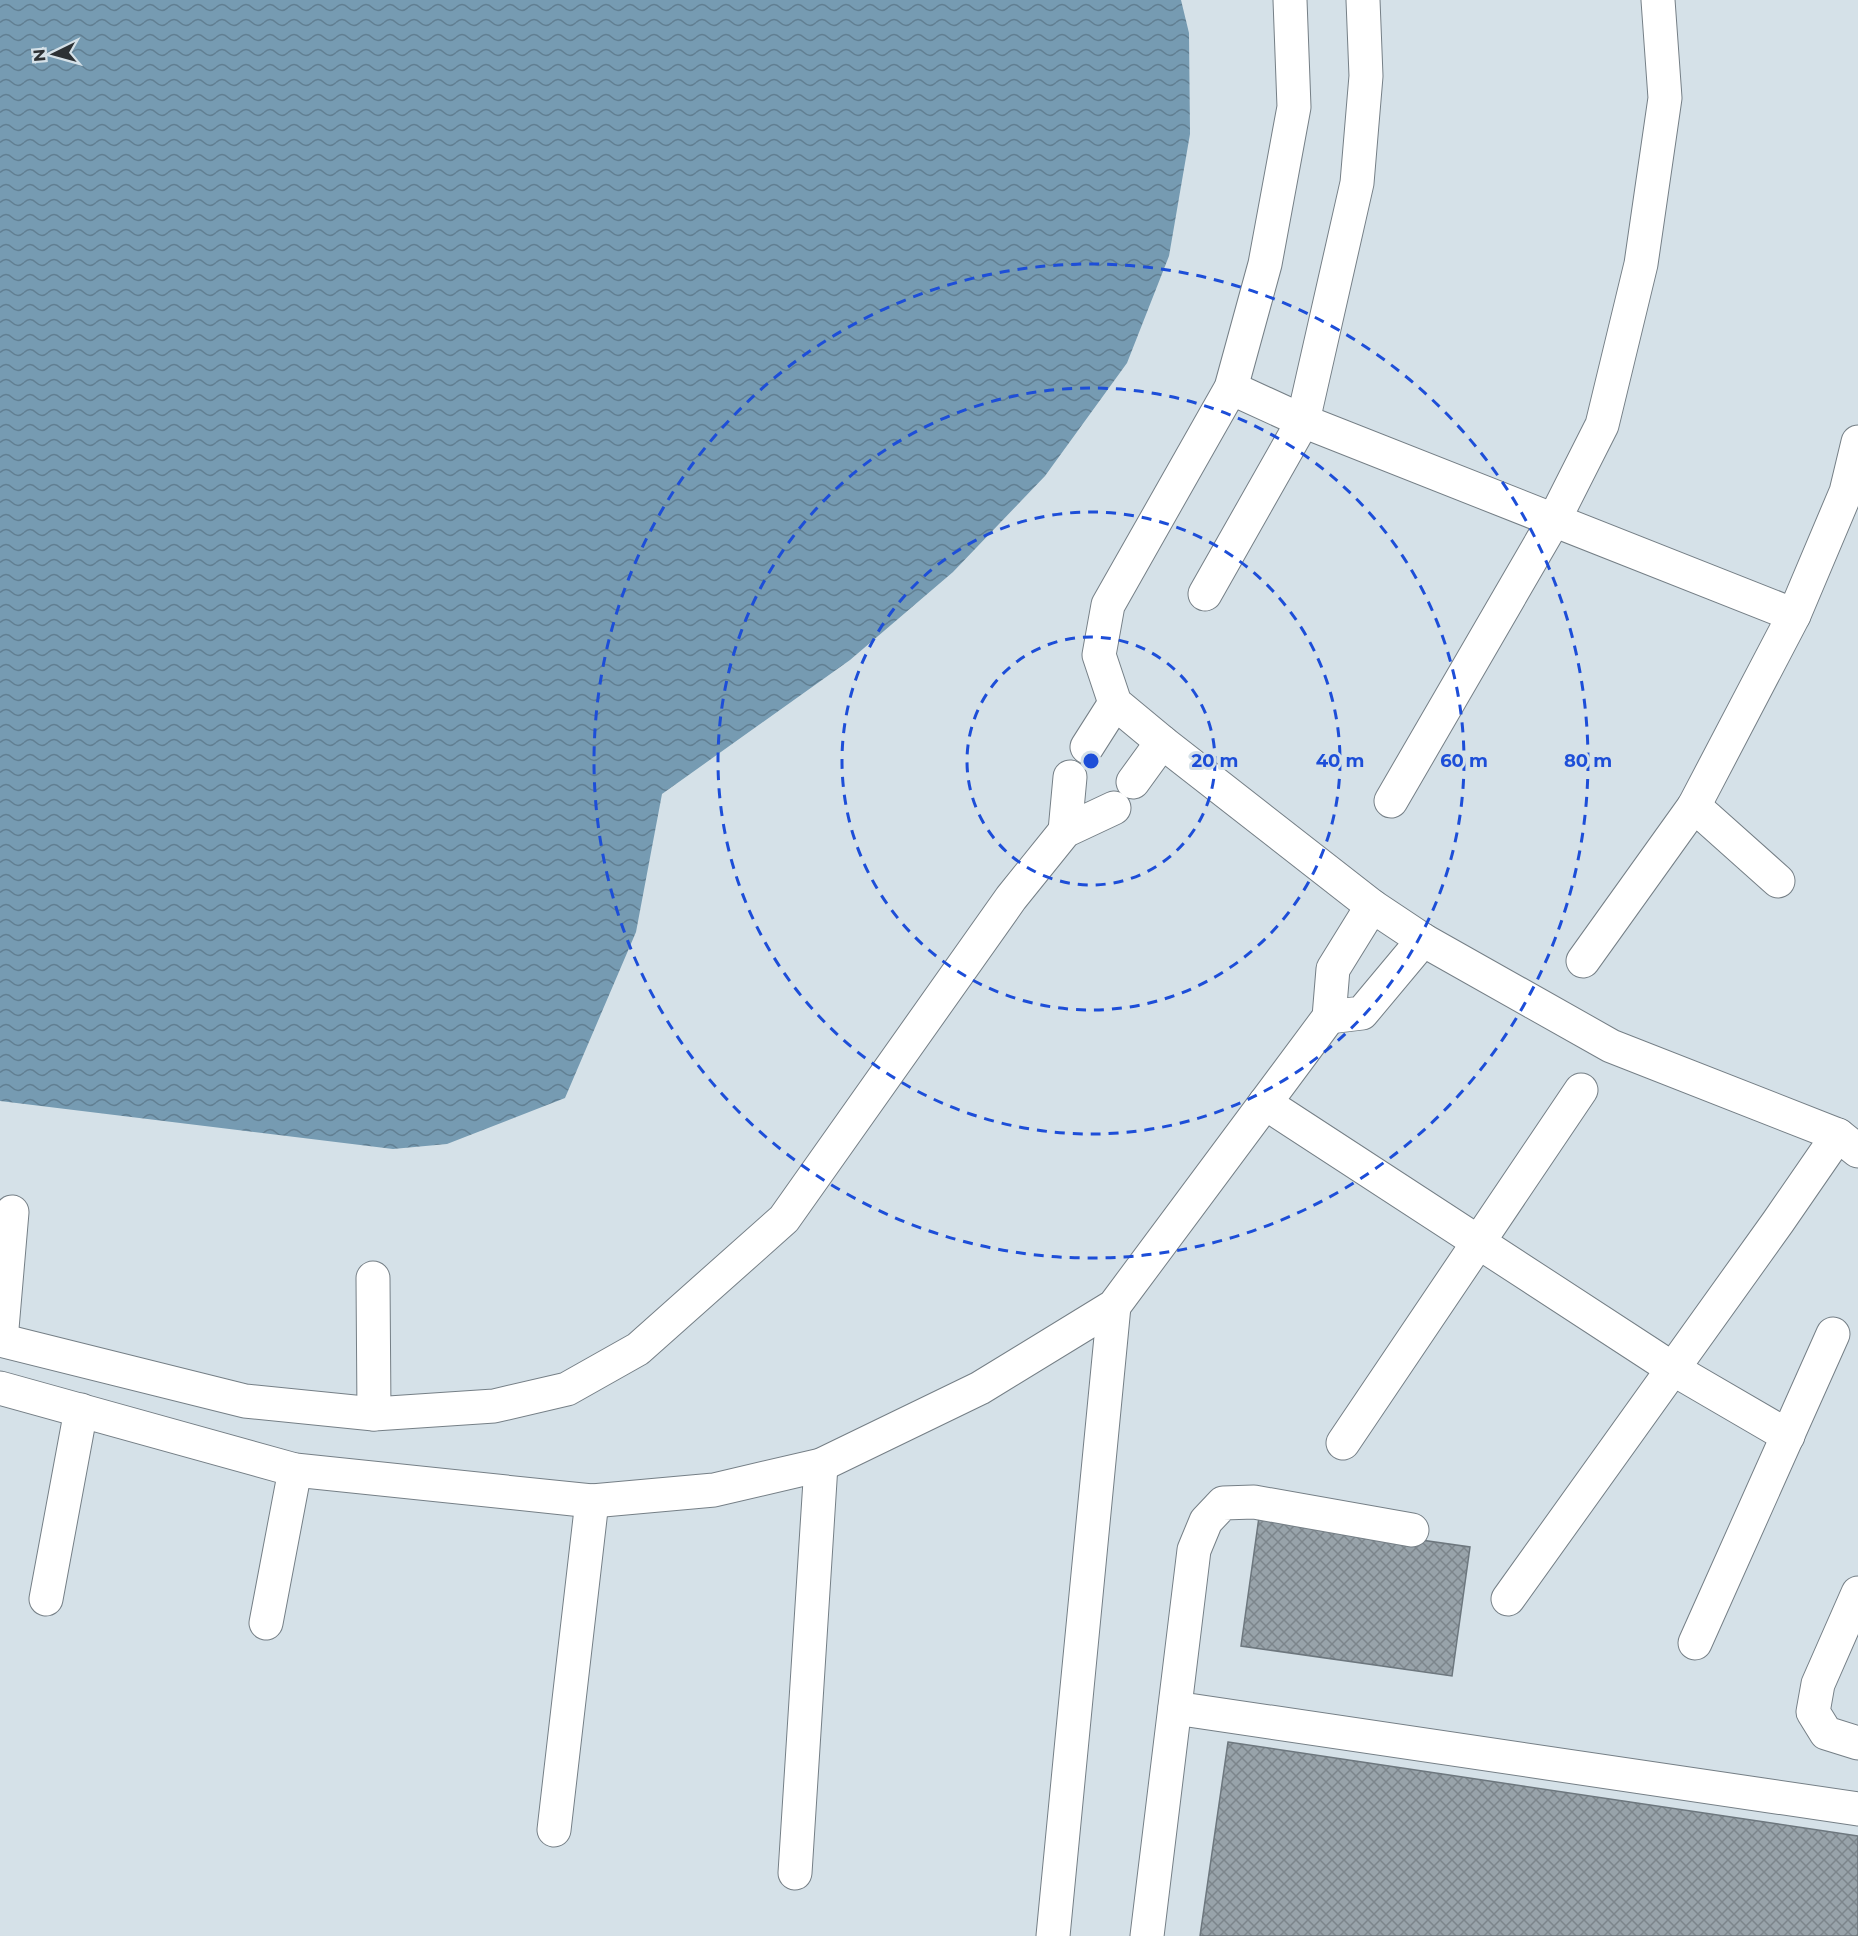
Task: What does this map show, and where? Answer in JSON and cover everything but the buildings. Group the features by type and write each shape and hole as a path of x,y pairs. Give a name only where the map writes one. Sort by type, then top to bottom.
{"street":[{"path":"1290,0 1294,107 1265,264 1231,388 1108,605 1100,655 1115,703 1372,906 1423,940 1611,1046 1848,1143 1673,1370 1508,1599"},
{"path":"1205,594 1303,421 1357,183 1366,76 1363,0"},
{"path":"1391,801 1554,520 1602,425 1641,264 1665,98 1658,0"},
{"path":"1231,388 1303,421 1794,615"},
{"path":"1583,962 1694,806 1794,615 1846,492 1858,442"},
{"path":"1087,747 1115,703"},
{"path":"12,1212 1,1340 245,1401 374,1414 494,1406 567,1389 638,1349 784,1219 1011,898 1065,831 1123,795 1162,742"},
{"path":"1065,831 1070,777"},
{"path":"1694,806 1778,881"},
{"path":"0,1388 295,1470 592,1501 714,1490 821,1466 980,1388 1114,1306 1329,1017 1333,969 1372,906"},
{"path":"1329,1017 1362,1012 1423,940"},
{"path":"1343,1443 1581,1090"},
{"path":"1265,1102 1673,1370 1788,1436"},
{"path":"374,1278 374,1414"},
{"path":"1053,1936 1114,1306"},
{"path":"1695,1643 1833,1335"},
{"path":"46,1599 81,1410"},
{"path":"795,1873 821,1466"},
{"path":"266,1623 295,1470"},
{"path":"554,1830 592,1501"},
{"path":"1146,1936 1194,1550 1206,1521 1223,1503 1254,1502 1412,1530"},
{"path":"1858,1593 1818,1684 1813,1712 1826,1733 1858,1743"},
{"path":"1175,1708 1858,1809"}],"water":[{"path":"0,0 1181,0 1189,33 1190,134 1169,256 1127,363 1045,476 953,572 850,660 662,794 636,932 565,1098 447,1144 393,1149 0,1101"}]}
